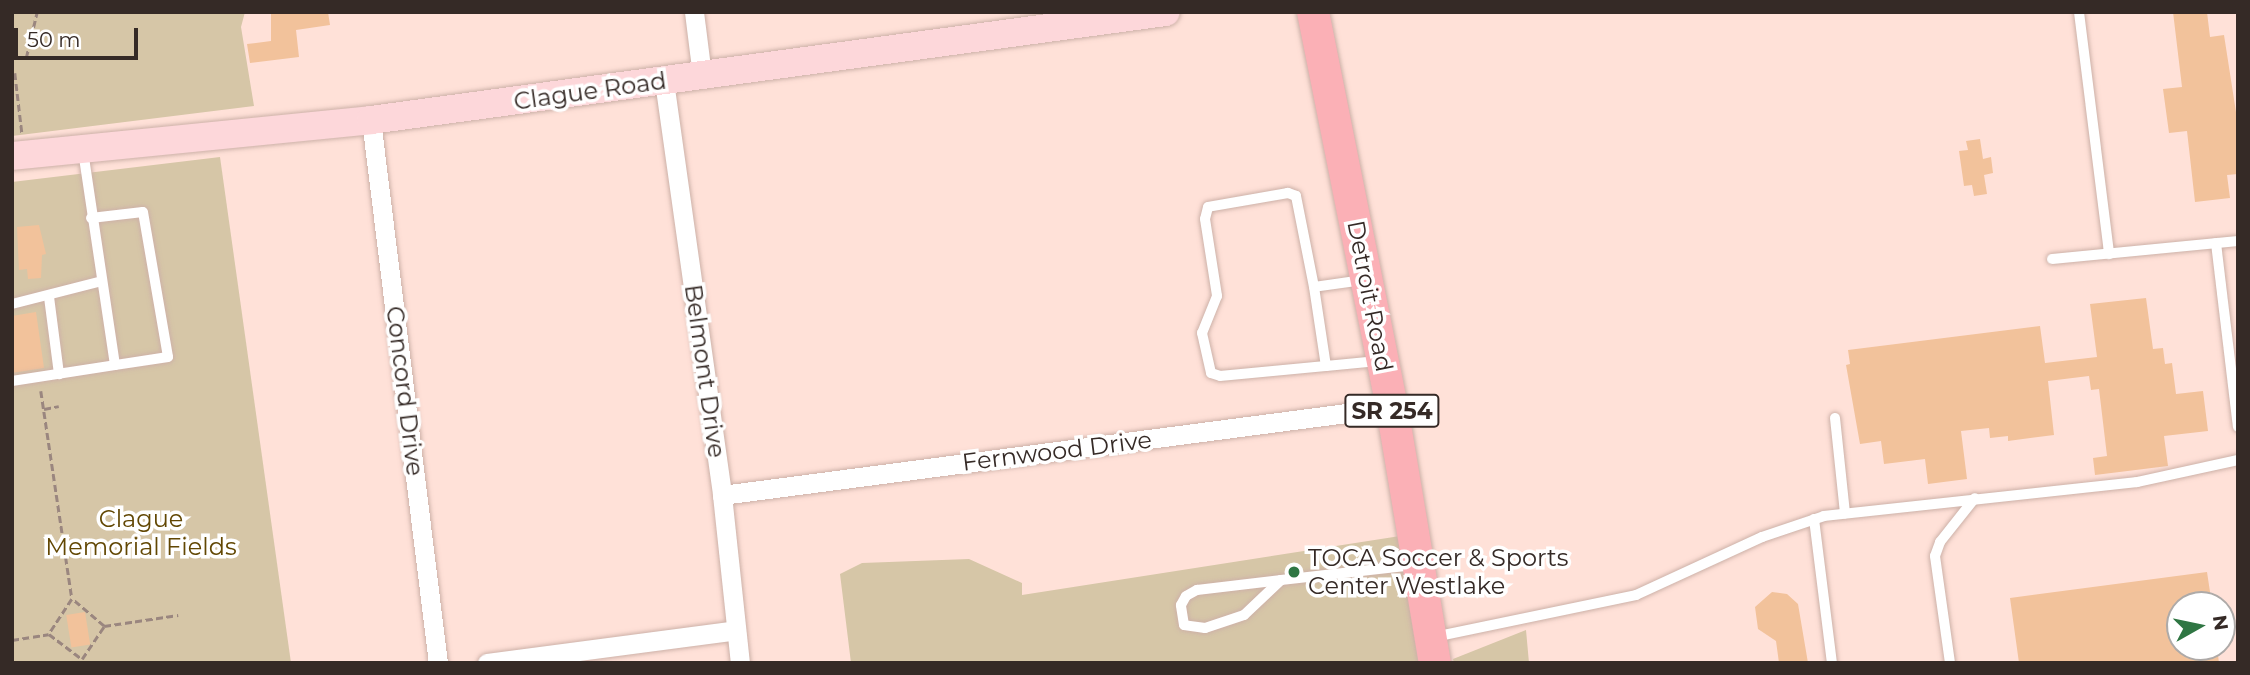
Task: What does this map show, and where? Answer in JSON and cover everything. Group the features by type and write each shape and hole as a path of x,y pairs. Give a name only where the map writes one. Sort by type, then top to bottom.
{"main road":[{"name":"Clague Road","path":"17,146 82,148 371,120 1166,12"},
{"name":"Detroit Road","path":"1313,12 1392,407 1433,650"}],"street":[{"path":"694,12 702,75"},
{"name":"Belmont Drive","path":"664,81 722,495 740,663"},
{"name":"Concord Drive","path":"371,120 438,663"},
{"name":"Fernwood Drive","path":"722,495 1392,407"},
{"path":"487,663 736,630"}],"lane":[{"path":"2079,12 2109,254"},
{"path":"82,148 115,365"},
{"path":"1325,366 1300,203 1288,193 1211,203 1205,219 1217,296 1202,333 1211,373 1220,376 1325,366 1382,360"},
{"path":"12,382 168,357 143,212 92,218"},
{"path":"2052,259 2238,241"},
{"path":"2216,243 2238,427"},
{"path":"1314,287 1367,280"},
{"path":"12,304 49,297 102,281"},
{"path":"49,297 59,374"},
{"path":"1835,418 1845,513"},
{"path":"1433,650 1636,595 1762,537 1814,519 1975,498 2137,482 2238,460"},
{"path":"1950,663 1935,556 1940,542 1975,498"},
{"path":"1814,519 1832,663"},
{"path":"1281,580 1244,615 1205,628 1184,625 1181,605 1186,596 1197,590 1281,580 1418,564"}],"path":[{"path":"26,58 37,12"},
{"path":"15,73 17,146"},
{"path":"39,377 72,599 104,626 178,615"},
{"path":"44,408 60,406"},
{"path":"12,640 49,634 72,599"},
{"path":"49,634 83,661 104,626"}],"green space":[{"path":"12,12 245,12 241,27 254,106 12,136"},
{"name":"Clague Memorial Fields","path":"220,157 291,663 12,663 12,182"},
{"name":"TOCA Soccer & Sports Center Westlake","path":"1413,534 1435,663 851,663 840,574 862,563 969,559 1022,583 1022,595"},
{"path":"1526,630 1529,663 1454,663 1453,659"}],"building":[{"path":"271,12 328,12 330,25 296,30 299,57 250,63 247,44 271,41"},
{"path":"2173,12 2207,12 2210,37 2224,35 2238,125 2238,174 2227,175 2230,198 2195,202 2187,131 2169,133 2163,89 2182,87"},
{"path":"1980,139 1983,159 1991,157 1993,173 1984,175 1987,194 1974,196 1972,185 1964,186 1959,151 1968,150 1966,141"},
{"path":"39,225 46,254 42,255 41,278 28,279 27,269 19,270 17,227"},
{"path":"2146,298 2153,349 2163,348 2165,364 2172,363 2176,394 2203,391 2208,431 2164,436 2168,466 2095,475 2093,458 2107,456 2099,389 2091,390 2089,376 2048,381 2054,435 2008,441 2008,436 1990,438 1989,428 1961,431 1967,479 1928,484 1925,459 1884,464 1881,441 1860,444 1846,365 1850,364 1848,350 2040,326 2045,363 2097,357 2090,304"},
{"path":"36,312 44,368 12,373 12,316"},
{"path":"2207,572 2210,591 2166,591 2166,661 2219,663 2019,663 2010,598"},
{"path":"1772,592 1787,594 1798,604 1808,663 1779,663 1776,641 1758,629 1755,607"},
{"path":"85,612 90,645 71,648 66,615"}],"place":[{"name":"TOCA Soccer & Sports Center Westlake","path":"1294,572"}]}
